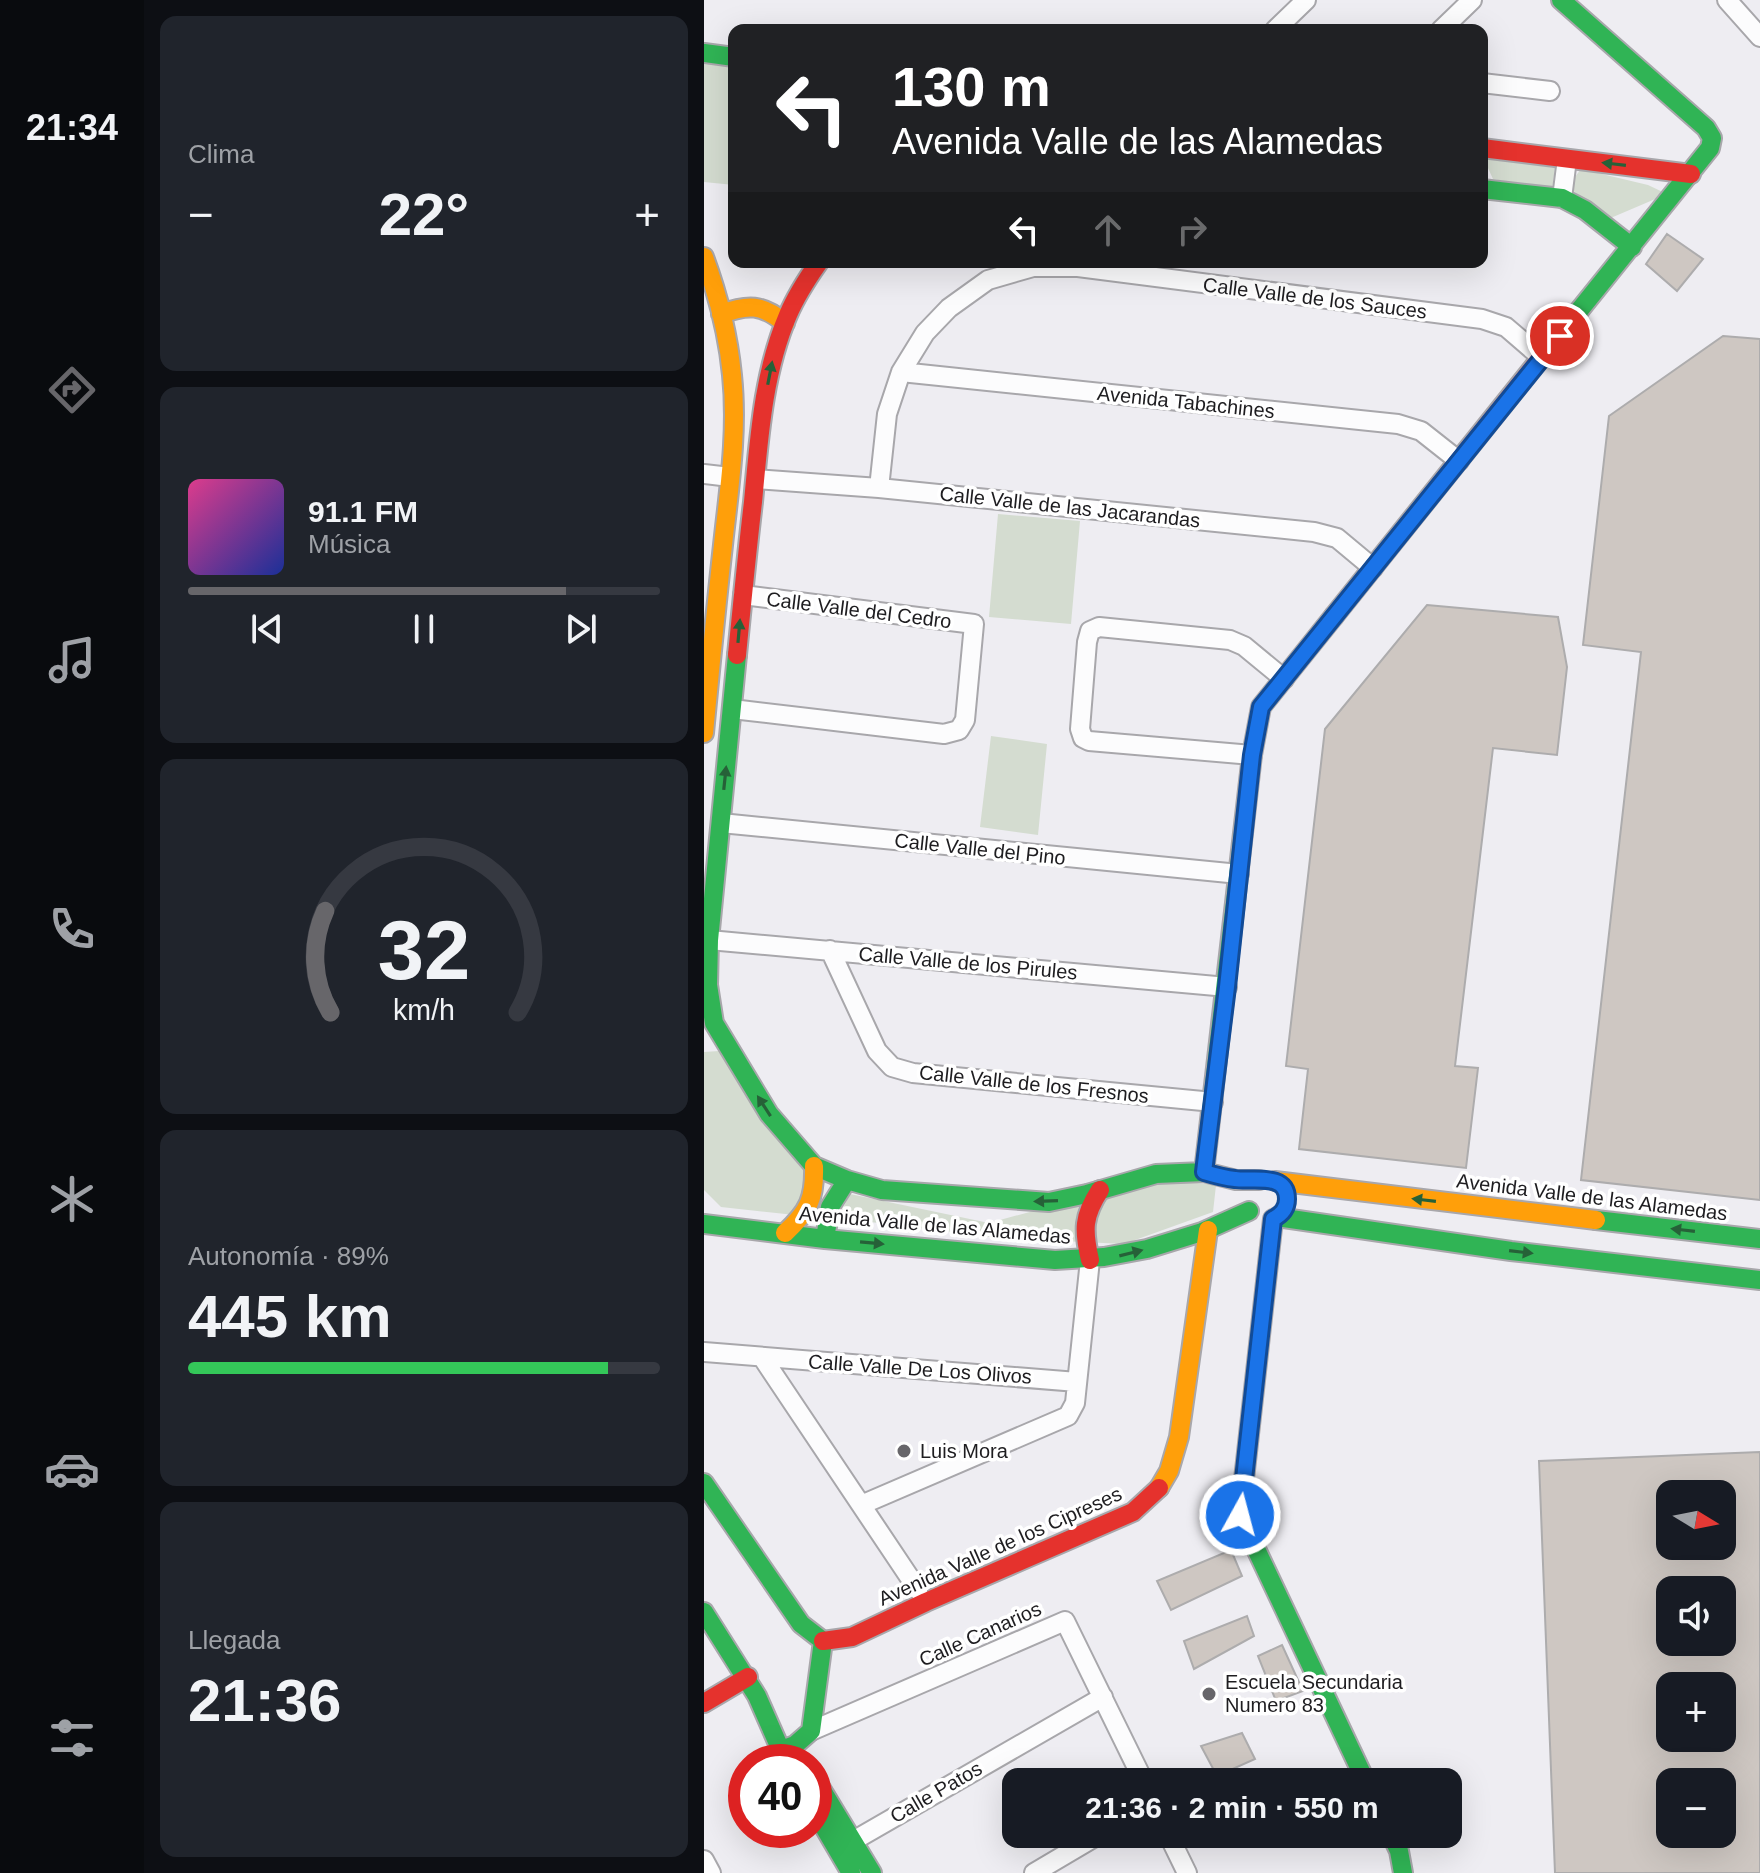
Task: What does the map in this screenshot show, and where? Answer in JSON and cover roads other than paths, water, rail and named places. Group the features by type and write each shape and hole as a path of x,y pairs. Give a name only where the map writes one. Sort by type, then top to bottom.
{"street":[{"path":"1281,24 1306,0"},
{"path":"1447,24 1472,0"},
{"path":"1204,1172 1252,755 1261,707 1710,148 1712,138 1706,128 1561,0"},
{"path":"1727,0 1760,37"},
{"path":"1270,24 1289,16"},
{"path":"704,53 728,56"},
{"path":"1488,84 1550,91"},
{"path":"1488,149 1691,174"},
{"path":"1562,198 1567,159"},
{"path":"1488,190 1562,198 1585,210 1632,247"},
{"path":"704,257 721,314 733,387 734,417 730,477 711,589 704,733"},
{"path":"785,1233 804,1217 811,1203 815,1184 814,1166 769,1114 709,1023 709,940 765,398 785,323 798,292 815,268"},
{"name":"Calle Valle de los Sauces","path":"879,488 887,414 901,372 925,333 949,308 988,280 1030,268"},
{"name":"Calle Valle de los Sauces","path":"1086,268 1482,319 1506,327 1542,358"},
{"path":"721,314 735,308 761,307 773,312 785,323"},
{"name":"Avenida Tabachines","path":"901,372 1398,424 1421,431 1459,461"},
{"path":"704,474 730,477"},
{"name":"Calle Valle de las Jacarandas","path":"756,479 879,488 1314,532 1337,538 1373,568"},
{"name":"Calle Valle del Cedro","path":"732,709 944,734 959,730 965,720 974,624 743,595"},
{"path":"1252,755 1083,738 1080,729 1090,631 1099,627 1230,640 1244,646 1284,679"},
{"name":"Calle Valle del Pino","path":"721,823 1239,874"},
{"name":"Calle Valle de los Pirules","path":"709,940 1227,987"},
{"name":"Calle Valle de los Fresnos","path":"830,950 877,1051 892,1067 913,1073 1213,1102"},
{"name":"Avenida Valle de las Alamedas","path":"814,1166 882,1190 1049,1202 1156,1174 1204,1172 1236,1180 1267,1180 1760,1239"},
{"path":"825,1239 829,1208 847,1180"},
{"path":"1359,1768 1240,1515 1275,1218 1282,1213 1287,1202 1284,1189 1267,1180 1254,1183 1246,1199 1249,1211 1260,1219 1275,1218 1496,1249 1760,1280"},
{"path":"861,1505 1068,1416 1075,1403 1090,1260 1083,1233 1084,1222 1089,1206 1100,1190"},
{"name":"Avenida Valle de las Alamedas","path":"706,1222 825,1239 1055,1260 1090,1260 1123,1256 1208,1230 1249,1211"},
{"name":"Avenida Valle de los Cipreses","path":"823,1641 852,1637 1133,1512 1157,1493 1172,1468 1179,1437 1208,1230"},
{"name":"Calle Valle De Los Olivos","path":"704,1352 1077,1382"},
{"name":"Calle Valle De Los Olivos","path":"762,1357 918,1590"},
{"path":"704,1483 801,1624 823,1641 811,1731"},
{"path":"704,1612 748,1677 782,1744"},
{"name":"Calle Canarios","path":"797,1744 811,1731 1065,1621 1137,1768"},
{"path":"704,1703 748,1677"},
{"name":"Calle Patos","path":"853,1841 1103,1697"},
{"path":"832,1807 872,1873"},
{"path":"832,1841 851,1873"},
{"path":"1034,1873 1076,1848"},
{"path":"1175,1848 1187,1873"},
{"path":"1398,1848 1403,1873"}],"place":[{"name":"Luis Mora","path":"904,1451"},
{"name":"Escuela Secundaria Numero 83","path":"1209,1694"}]}
